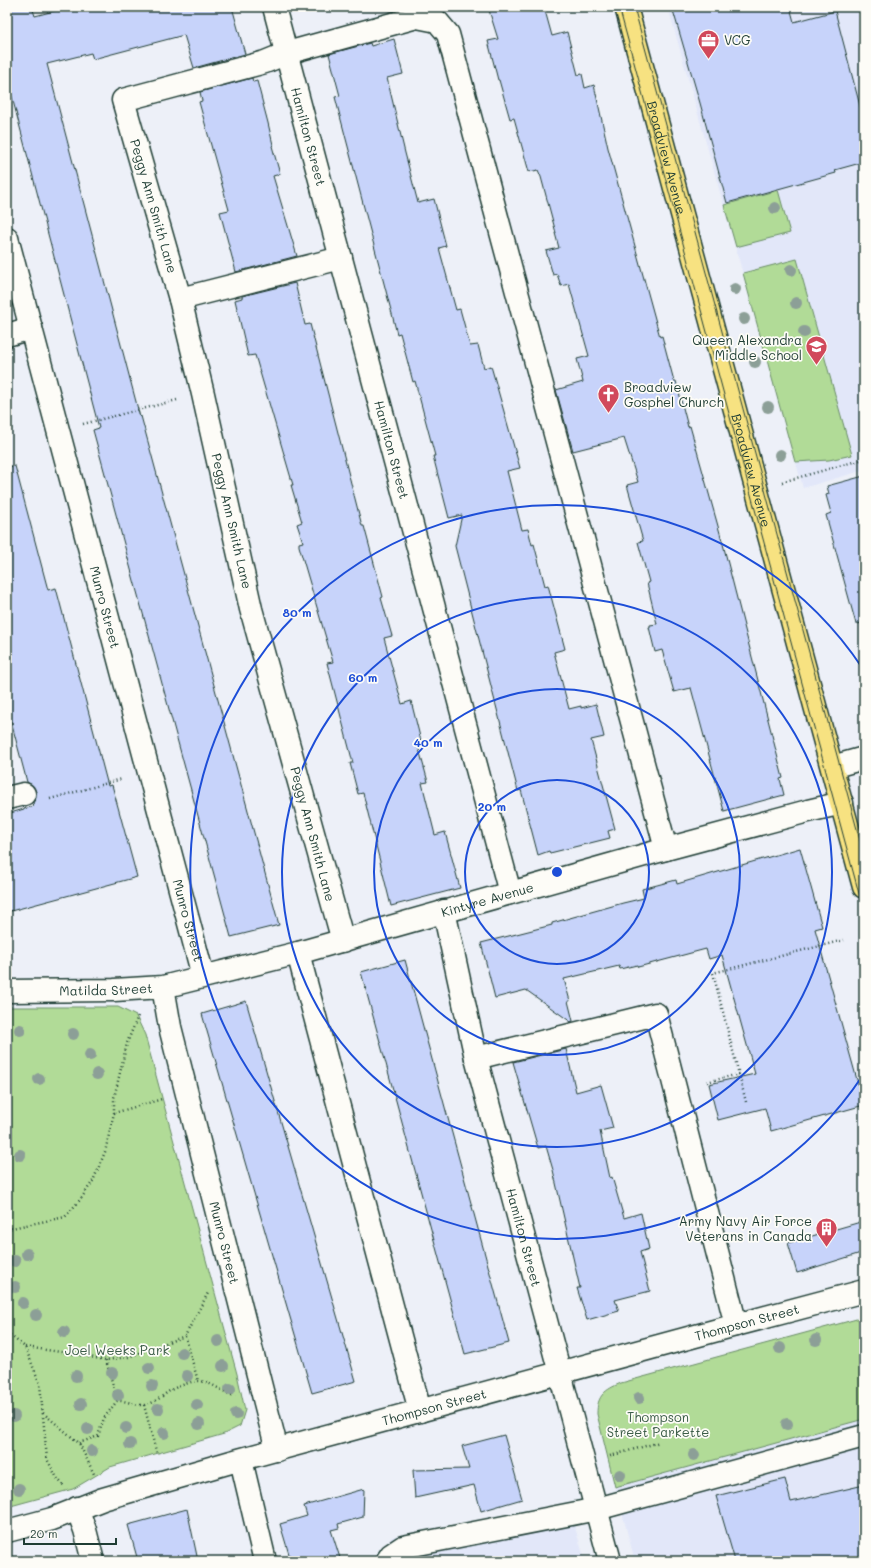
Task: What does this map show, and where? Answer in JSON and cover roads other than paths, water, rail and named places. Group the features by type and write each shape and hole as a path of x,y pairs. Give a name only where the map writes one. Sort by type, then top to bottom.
{"main road":[{"name":"Broadview Avenue","path":"626,7 864,887"}],"street":[{"name":"Hamilton Street","path":"274,7 510,893"},
{"path":"287,53 417,16 437,21 448,34 666,849"},
{"name":"Peggy Ann Smith Lane","path":"287,53 265,62 123,100 180,299 203,394 251,610 343,941"},
{"name":"Munro Street","path":"7,238 203,976"},
{"path":"180,299 341,258"},
{"path":"7,335 31,328"},
{"path":"832,767 864,758"},
{"name":"Kintyre Avenue","path":"203,976 343,941 666,849 808,811 842,804"},
{"name":"Hamilton Street","path":"444,912 476,1058 610,1561"},
{"path":"298,953 420,1411"},
{"name":"Matilda Street","path":"7,991 114,990 163,987 203,976"},
{"name":"Munro Street","path":"163,987 170,1027 277,1450"},
{"path":"476,1058 656,1014 736,1324"},
{"name":"Thompson Street","path":"7,1531 52,1519 103,1499 241,1460 736,1324 864,1292"},
{"path":"387,1561 391,1555 403,1547 596,1509 864,1436"},
{"path":"241,1460 265,1561"},
{"path":"78,1508 93,1561"}],"tram line":[{"path":"619,7 864,912"},
{"path":"634,7 864,855"}],"place":[{"name":"VCG","path":"709,60"},
{"name":"Queen Alexandra Middle School","path":"817,366"},
{"name":"Broadview Gosphel Church","path":"609,414"},
{"name":"Army Navy Air Force Veterans in Canada","path":"827,1248"}],"park label":[{"name":"Joel Weeks Park","path":"117,1350"},
{"name":"Thompson Street Parkette","path":"658,1424"}]}
